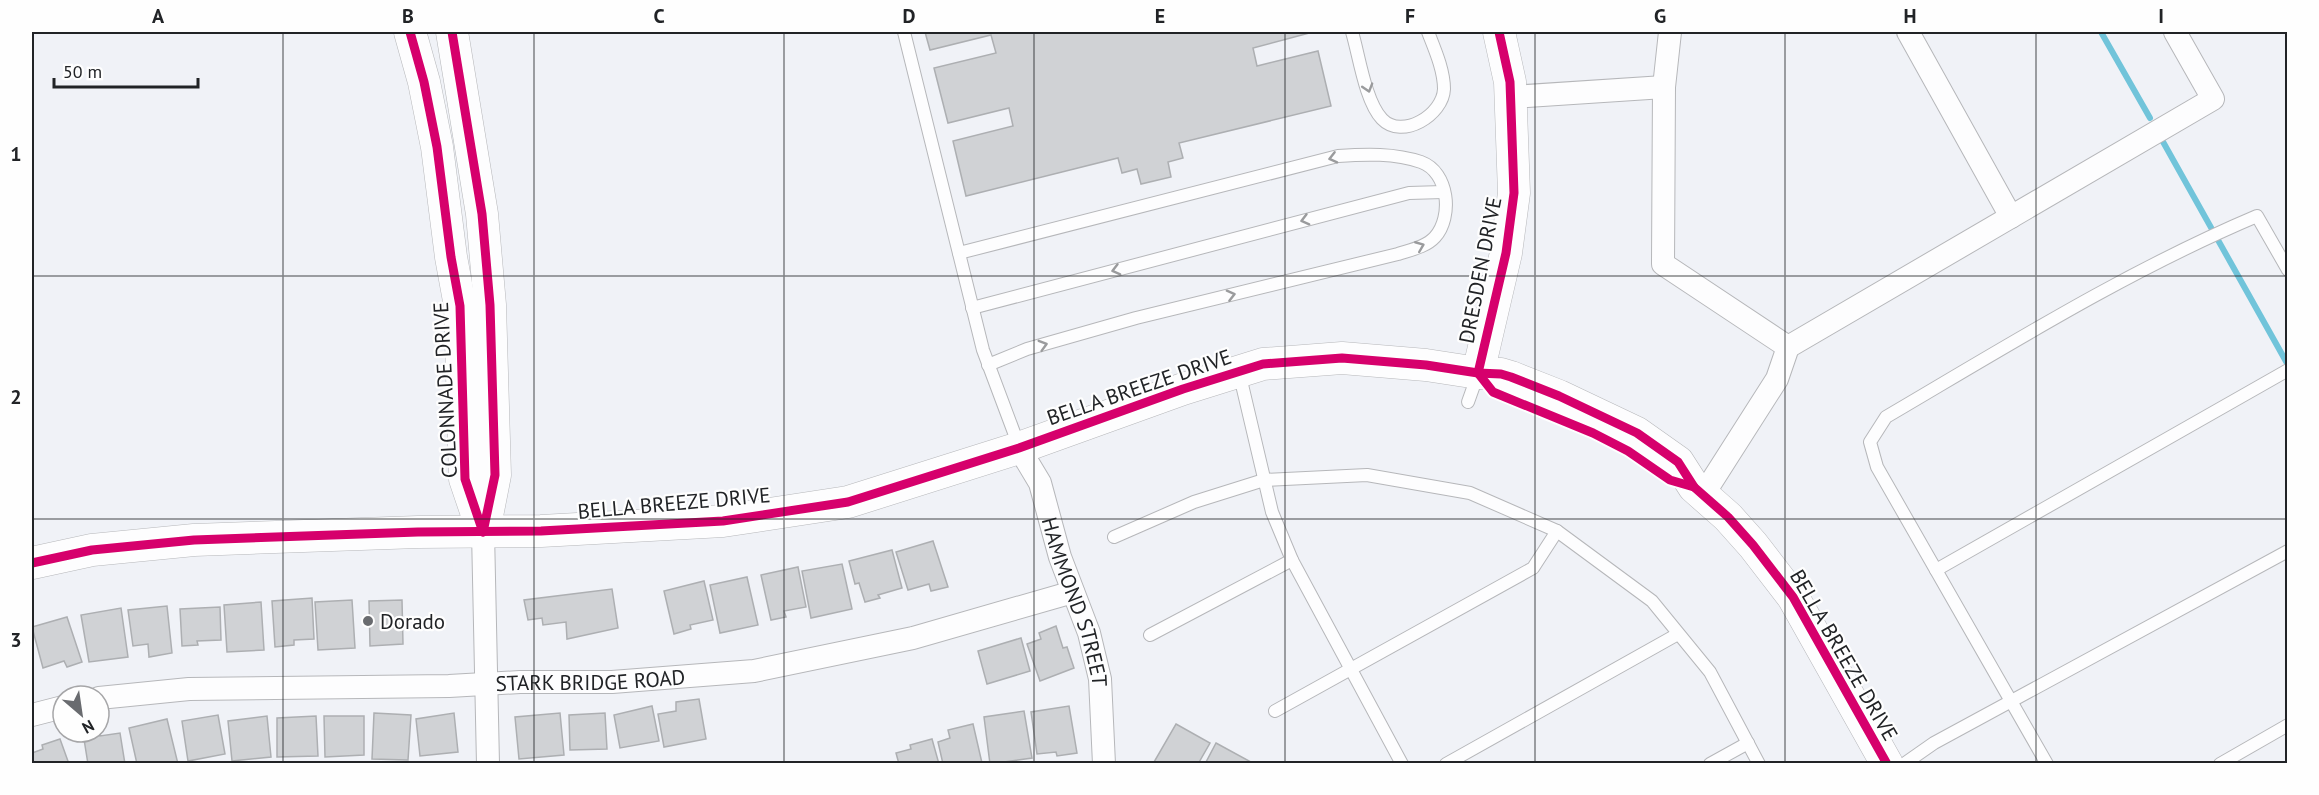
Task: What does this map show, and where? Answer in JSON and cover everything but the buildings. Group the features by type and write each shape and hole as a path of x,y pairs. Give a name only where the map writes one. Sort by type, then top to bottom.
{"street":[{"name":"COLONNADE DRIVE","path":"410,32 424,82 437,147 451,257 460,306 465,479 483,532"},
{"path":"452,32 482,214 490,305 495,475 483,532 488,764"},
{"name":"DRESDEN DRIVE","path":"1478,373 1506,253 1514,194 1510,82 1499,32"},
{"path":"1670,32 1664,87 1663,264 1788,347"},
{"path":"1908,32 2011,217"},
{"path":"1699,491 1777,379 1788,347 2213,99 2175,32"},
{"path":"1511,97 1664,87"},
{"name":"BELLA BREEZE DRIVE","path":"32,563 92,550 194,540 552,530 723,521 848,502 1019,448 1183,389 1263,364 1342,358 1426,365 1478,373 1493,392 1593,433 1628,451 1670,480 1699,491 1728,517 1753,545 1793,597 1887,764"},
{"name":"HAMMOND STREET","path":"1019,448 1040,483 1060,557 1089,633 1100,679 1104,764"},
{"name":"STARK BRIDGE ROAD","path":"111,697 189,689 612,682 754,671 913,638 1073,592"},
{"path":"32,716 51,710"}],"lane":[{"path":"904,32 972,308 988,365 1019,448"},
{"path":"1352,32 1374,105 1382,119 1392,126 1406,127 1428,117 1440,104 1444,91 1441,68 1428,32"},
{"path":"958,253 1338,156 1381,155 1422,162 1433,171 1447,204 1444,223 1435,237 1426,245 1398,254 1136,318 1027,349 988,365"},
{"path":"972,308 1409,193 1443,192"},
{"path":"2047,764 1877,467 1870,442 1886,417 2079,305 2199,241 2257,216 2288,270"},
{"path":"1936,570 2288,370"},
{"path":"1239,371 1272,513 1292,560 1402,764"},
{"path":"1468,402 1478,373"},
{"path":"1114,537 1194,502 1264,480 1367,475 1470,493 1557,531 1652,601 1710,672 1759,764"},
{"path":"1275,711 1352,671 1533,568 1557,531"},
{"path":"1904,764 1934,743 2288,551"},
{"path":"1150,635 1292,560"},
{"path":"1446,764 1678,634"},
{"path":"2220,764 2288,725"},
{"path":"1710,764 1748,743"}],"waterway":[{"path":"2101,32 2150,118"},
{"path":"2162,140 2288,365"}],"cycle path":[{"path":"410,32 424,82 437,147 451,257 460,306 465,479 483,532"},
{"path":"452,32 482,214 490,305 495,475 483,532"},
{"path":"1478,373 1506,253 1514,193 1510,82 1499,32"},
{"path":"32,563 92,550 194,540 418,532 541,531 723,521 848,502 1019,448 1183,389 1263,364 1342,358 1426,365 1511,377 1559,396 1637,433 1678,462 1694,487 1728,517 1793,597 1887,764"},
{"path":"1478,373 1493,392 1593,433 1628,451 1670,480 1694,487"}],"place":[{"name":"Dorado","path":"368,621"}]}
